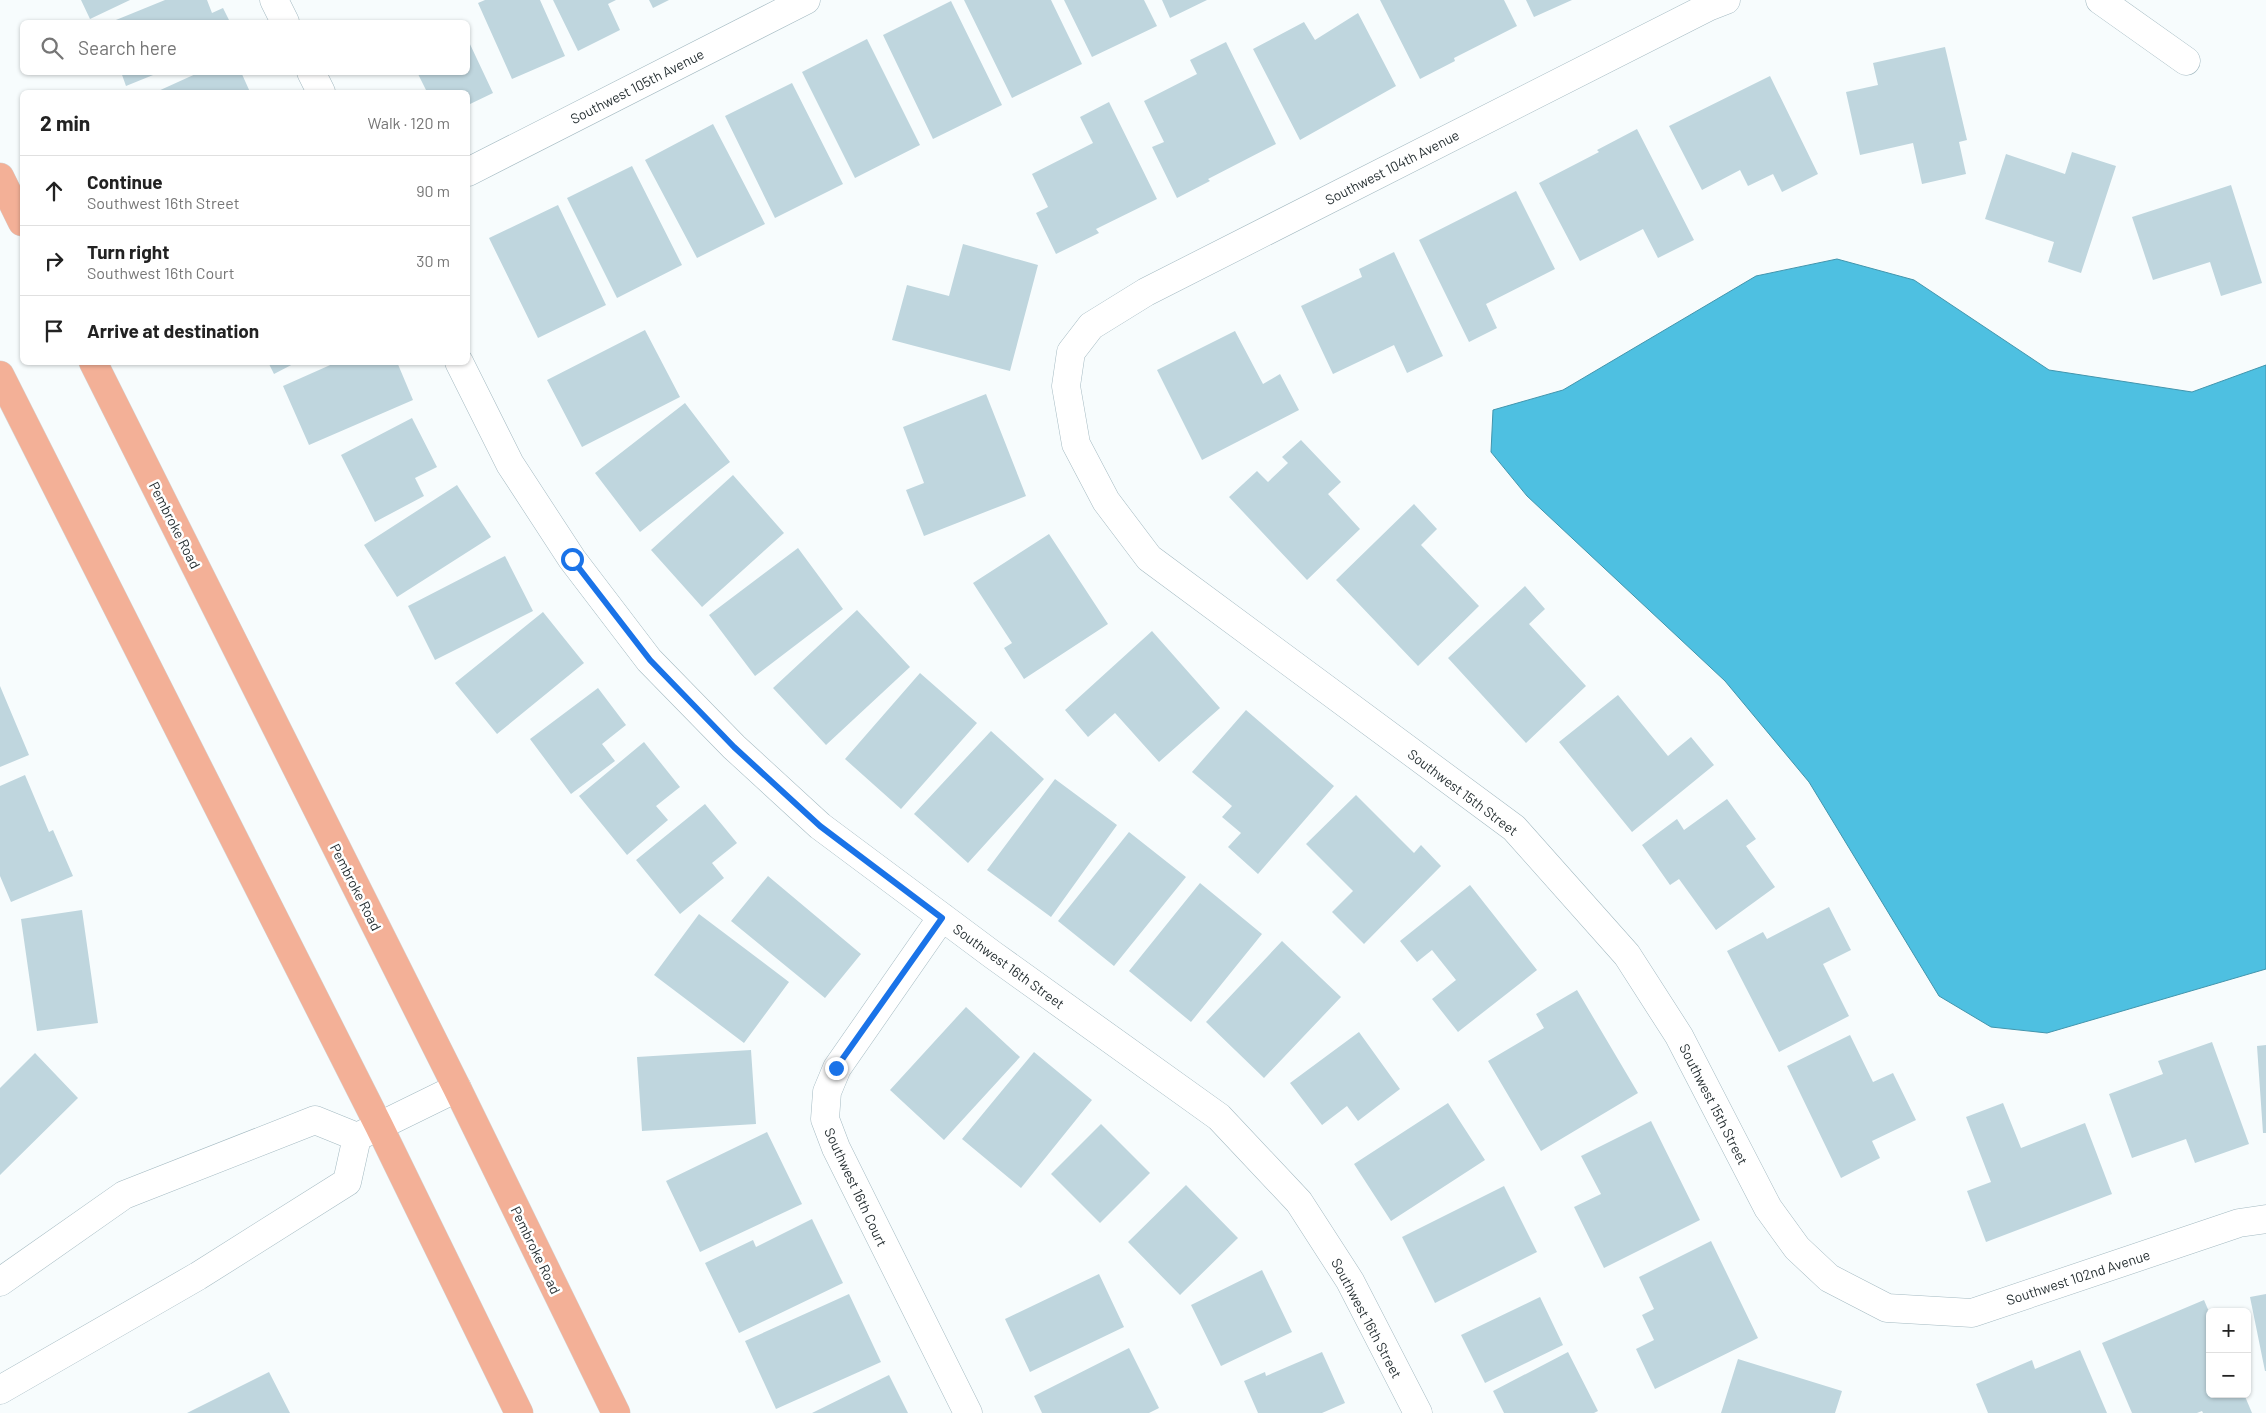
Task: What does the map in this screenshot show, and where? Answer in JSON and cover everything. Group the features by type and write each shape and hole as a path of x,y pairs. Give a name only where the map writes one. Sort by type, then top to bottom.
{"main road":[{"path":"0,177 20,218"},
{"name":"Pembroke Road","path":"95,365 457,1088 616,1413"},
{"path":"0,376 368,1131 519,1413"}],"street":[{"path":"274,0 284,20"},
{"name":"Southwest 105th Avenue","path":"470,171 806,0"},
{"path":"2100,0 2186,61"},
{"name":"Southwest 104th Avenue","path":"1071,352 1091,326 1146,292 1713,2"},
{"path":"312,75 320,90"},
{"name":"Southwest 15th Street","path":"1071,352 1066,386 1076,444 1106,501 1149,558 1514,828 1627,955 1679,1036 1768,1208 1797,1248 1829,1278 1887,1308"},
{"name":"Southwest 16th Street","path":"460,365 510,464 572,559 650,660 734,747 820,826 942,918 1219,1117 1299,1202 1350,1281 1418,1413"},
{"name":"Southwest 16th Court","path":"942,918 836,1068 827,1092 825,1119 850,1178 968,1413"},
{"path":"0,1282 124,1195 315,1120 368,1131 457,1088"},
{"path":"0,1390 198,1276 347,1182 368,1131"},
{"name":"Southwest 102nd Avenue","path":"1887,1308 1972,1312 2239,1224 2266,1219"}],"water":[{"path":"1837,259 1914,280 2049,370 2192,392 2266,365 2266,969 2047,1033 1991,1027 1939,996 1809,782 1725,681 1527,496 1491,452 1493,410 1563,390 1756,276"}],"building":[{"path":"81,0 130,0 90,19"},
{"path":"165,0 207,0 212,13 223,8 229,20 116,20"},
{"path":"485,0 540,0 565,56 512,79 478,3"},
{"path":"553,0 616,0 608,4 620,30 578,51"},
{"path":"649,0 669,0 653,8"},
{"path":"964,0 1051,0 1082,64 1012,98"},
{"path":"1064,0 1144,0 1157,26 1092,57"},
{"path":"1162,0 1207,0 1170,18"},
{"path":"1380,0 1504,0 1517,26 1454,58 1455,61 1420,79"},
{"path":"1526,0 1572,0 1534,17"},
{"path":"951,1 1002,105 933,139 883,35"},
{"path":"1358,13 1396,86 1300,140 1253,49 1304,22 1315,40"},
{"path":"867,39 920,145 855,178 802,72"},
{"path":"1226,42 1276,144 1208,179 1210,181 1177,198 1152,147 1164,142 1144,101 1197,74 1190,60"},
{"path":"470,44 493,93 470,104 470,90 426,90 418,75 470,75"},
{"path":"1945,47 1967,140 1959,142 1966,174 1922,184 1913,143 1860,155 1846,92 1878,85 1873,63"},
{"path":"122,75 153,75 126,86"},
{"path":"193,75 242,75 249,90 160,90"},
{"path":"1770,76 1818,174 1782,192 1773,174 1748,186 1740,170 1702,190 1669,126"},
{"path":"792,83 843,184 775,218 725,116"},
{"path":"1109,102 1157,199 1096,229 1099,233 1056,254 1036,213 1048,207 1032,174 1093,143 1080,117"},
{"path":"713,124 765,224 697,258 645,160"},
{"path":"1637,129 1694,240 1658,258 1643,229 1580,261 1539,183 1599,152 1597,150"},
{"path":"2072,152 2116,166 2081,273 2048,262 2054,242 1985,219 2006,154 2065,174"},
{"path":"632,166 682,265 617,298 567,198"},
{"path":"2231,185 2262,283 2221,296 2210,262 2153,280 2132,217"},
{"path":"1516,191 1555,269 1486,304 1497,328 1469,342 1419,240"},
{"path":"558,205 606,305 538,338 489,238"},
{"path":"963,244 1038,265 1010,371 892,340 907,285 949,296"},
{"path":"1394,252 1443,356 1407,373 1394,345 1333,374 1301,306 1362,277 1359,269"},
{"path":"645,330 680,397 582,447 547,380"},
{"path":"1235,331 1263,384 1280,374 1299,410 1202,460 1157,370"},
{"path":"270,365 291,365 274,374"},
{"path":"330,365 398,365 413,400 309,445 283,386"},
{"path":"986,394 1026,496 924,536 906,490 924,483 903,427"},
{"path":"685,403 730,462 640,532 595,473"},
{"path":"412,418 437,467 415,478 424,496 375,522 341,455"},
{"path":"1301,440 1341,482 1328,494 1360,529 1307,580 1229,497 1257,471 1268,482 1288,463 1282,457"},
{"path":"733,475 784,533 702,607 651,550"},
{"path":"457,485 491,537 397,597 364,545"},
{"path":"1414,504 1437,529 1421,545 1479,606 1418,666 1336,580"},
{"path":"1049,534 1108,624 1024,679 1004,648 1012,643 973,583"},
{"path":"798,548 843,609 755,676 709,615"},
{"path":"505,556 533,611 435,660 408,606"},
{"path":"1525,586 1545,609 1529,624 1586,686 1526,743 1448,658"},
{"path":"857,610 910,667 826,745 773,688"},
{"path":"543,612 584,663 497,734 455,683"},
{"path":"1152,631 1220,708 1159,762 1115,713 1088,737 1065,710"},
{"path":"920,673 977,723 901,809 845,759"},
{"path":"0,686 29,755 0,767"},
{"path":"598,688 626,725 602,744 615,761 571,794 530,739"},
{"path":"1618,695 1668,756 1691,737 1714,765 1632,832 1559,742"},
{"path":"1246,710 1334,786 1258,874 1228,847 1241,833 1222,817 1232,806 1192,772"},
{"path":"991,731 1044,779 968,863 914,814"},
{"path":"644,742 680,787 656,806 668,820 627,855 579,796"},
{"path":"25,775 49,832 53,830 73,876 11,902 0,876 0,786"},
{"path":"1055,779 1117,825 1051,917 987,870"},
{"path":"1356,795 1414,853 1421,845 1441,866 1364,944 1332,912 1353,891 1306,844"},
{"path":"1727,799 1756,839 1746,846 1775,887 1716,930 1679,879 1670,885 1642,845 1677,819 1684,830"},
{"path":"705,804 737,843 712,863 724,878 680,914 636,860"},
{"path":"1129,832 1186,877 1114,966 1058,921"},
{"path":"768,876 861,954 825,998 731,921"},
{"path":"1200,883 1262,934 1191,1022 1129,971"},
{"path":"1470,885 1537,970 1458,1032 1432,999 1456,980 1432,950 1417,962 1400,941"},
{"path":"1829,907 1851,950 1823,964 1849,1016 1779,1052 1727,951 1763,932 1767,939"},
{"path":"82,910 98,1023 37,1031 21,919"},
{"path":"699,914 789,982 744,1043 654,975"},
{"path":"1282,941 1341,997 1264,1078 1206,1022"},
{"path":"1577,990 1638,1093 1541,1151 1488,1061 1544,1028 1536,1014"},
{"path":"966,1007 1020,1057 944,1140 890,1090"},
{"path":"1359,1032 1400,1089 1358,1121 1347,1106 1322,1125 1290,1083"},
{"path":"1850,1035 1873,1082 1893,1073 1916,1120 1872,1141 1880,1158 1841,1178 1787,1066"},
{"path":"2212,1042 2249,1144 2195,1163 2186,1139 2132,1158 2109,1094 2163,1074 2158,1061"},
{"path":"2266,1045 2266,1133 2263,1133 2257,1046"},
{"path":"751,1050 756,1124 642,1131 637,1057"},
{"path":"1034,1052 1092,1100 1021,1188 962,1139"},
{"path":"35,1053 78,1098 0,1175 0,1088"},
{"path":"1448,1103 1485,1160 1391,1221 1354,1164"},
{"path":"2003,1103 2021,1148 2085,1123 2112,1194 1986,1242 1967,1191 1991,1182 1966,1117"},
{"path":"1651,1121 1700,1220 1604,1268 1574,1207 1601,1194 1581,1156"},
{"path":"1101,1124 1150,1173 1100,1223 1051,1174"},
{"path":"767,1132 802,1204 700,1252 666,1181"},
{"path":"1186,1185 1238,1238 1180,1295 1128,1242"},
{"path":"1504,1186 1537,1252 1435,1303 1402,1237"},
{"path":"812,1219 843,1283 739,1333 705,1263 753,1240 756,1247"},
{"path":"1711,1241 1758,1338 1655,1389 1636,1349 1654,1340 1642,1315 1654,1309 1639,1277"},
{"path":"1262,1270 1292,1332 1221,1366 1191,1305"},
{"path":"1099,1274 1124,1327 1030,1372 1005,1319"},
{"path":"849,1294 881,1362 776,1409 745,1341"},
{"path":"2266,1294 2266,1371 2265,1371 2250,1297"},
{"path":"1540,1297 1563,1345 1485,1383 1461,1335"},
{"path":"2204,1300 2207,1308 2206,1398 2246,1398 2252,1413 2203,1413 2202,1411 2197,1413 2132,1413 2102,1343"},
{"path":"1129,1348 1159,1408 1149,1413 1042,1413 1034,1396"},
{"path":"2080,1350 2107,1413 1988,1413 1976,1384 2032,1360 2035,1369"},
{"path":"1322,1352 1345,1403 1322,1413 1258,1413 1244,1381 1265,1372 1266,1376"},
{"path":"1568,1352 1598,1411 1594,1413 1504,1413 1493,1391"},
{"path":"1738,1359 1842,1391 1835,1413 1721,1413"},
{"path":"269,1372 290,1413 187,1413"},
{"path":"889,1375 908,1413 812,1413"}],"route":[{"path":"572,559 650,660 734,747 820,826 942,918 836,1068"}]}
